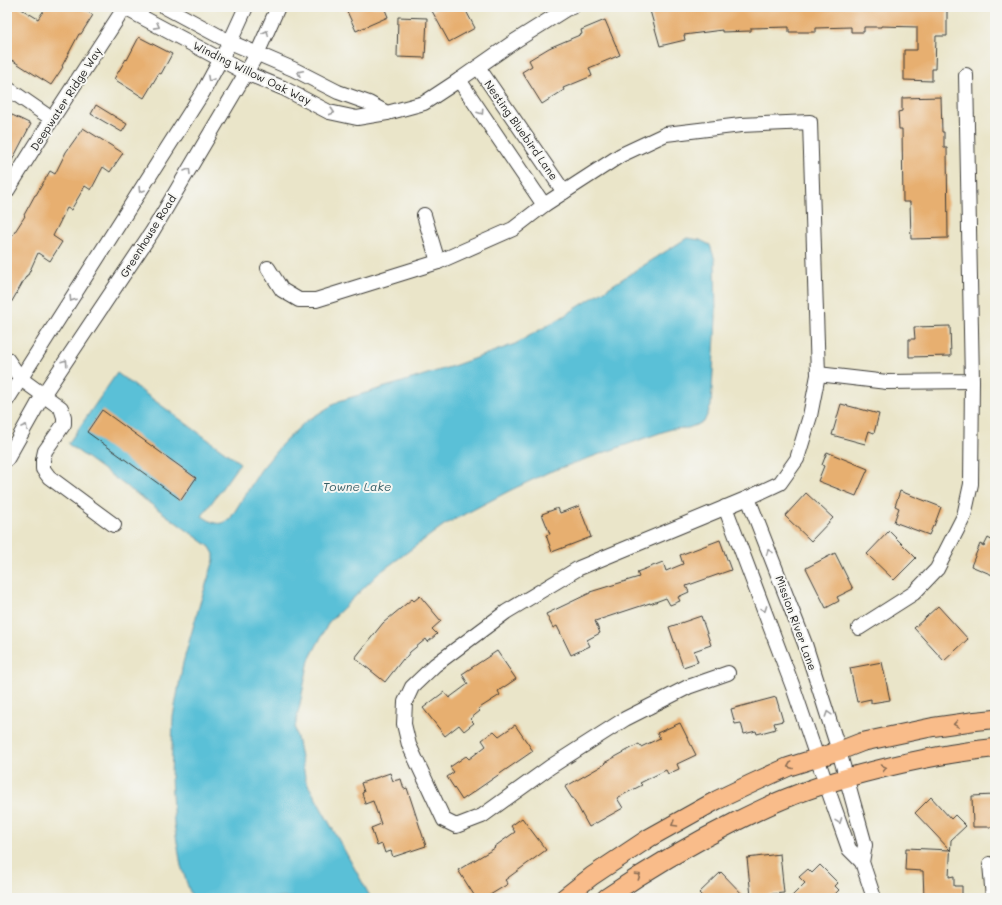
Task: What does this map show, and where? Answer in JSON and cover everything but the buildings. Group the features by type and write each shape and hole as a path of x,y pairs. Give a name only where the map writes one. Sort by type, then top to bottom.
{"main road":[{"path":"564,898 649,838 717,800 788,767 840,751 862,742 912,731 995,719"},
{"path":"606,898 652,867 721,829 792,796 826,784 916,760 979,749 995,748"}],"street":[{"name":"Winding Willow Oak Way","path":"124,7 246,73 283,88 329,112 357,118 387,113 424,103 515,41 566,9 572,7"},
{"name":"Deepwater Ridge Way","path":"7,191 124,7"},
{"name":"Winding Willow Oak Way","path":"165,7 230,42 292,69 338,92 369,103 387,113"},
{"path":"7,400 203,92 221,60 246,7"},
{"name":"Greenhouse Road","path":"7,459 43,395 152,232 246,73 278,7"},
{"name":"Nesting Bluebird Lane","path":"478,67 564,192"},
{"path":"859,628 914,593 936,568 964,516 971,484 972,380 966,75"},
{"name":"Nesting Bluebird Lane","path":"459,80 544,205"},
{"path":"7,88 52,119"},
{"path":"268,268 282,290 299,300 316,300 438,262 513,229 544,205 622,155 666,134 740,125 810,122 818,374 810,416 796,459 780,483 748,498 579,568 506,612 435,665 412,687 405,702 404,724 409,745 444,820 456,826 482,816 550,767 625,719 688,687 728,673"},
{"path":"424,214 438,262"},
{"path":"7,359 21,379 60,408 64,417 64,424 45,451 43,469 49,477 114,525"},
{"path":"818,374 888,382 972,380"},
{"path":"7,376 21,379"},
{"name":"Mission River Lane","path":"748,498 805,644 840,751 865,845 862,862"},
{"path":"726,507 793,687 849,849 862,862 874,898"},
{"path":"990,864 993,898"}],"water":[{"name":"Towne Lake","path":"687,238 700,240 710,245 715,260 716,318 711,406 704,422 688,428 671,429 549,472 444,525 379,573 329,622 309,660 295,728 306,781 371,898 192,898 181,866 174,824 171,778 173,717 183,663 214,560 214,554 210,547 68,444 117,373 240,463 202,516 216,523 223,523 230,519 260,471 282,444 305,422 339,401 456,365 515,344 559,319"}]}
